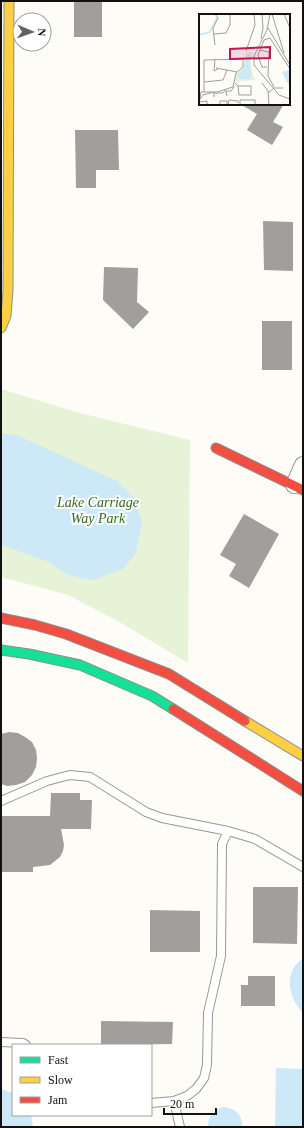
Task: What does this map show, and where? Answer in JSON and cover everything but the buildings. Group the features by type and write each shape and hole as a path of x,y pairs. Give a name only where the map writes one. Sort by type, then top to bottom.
{"main road":[{"path":"1,328 6,316 8,290 9,1"},
{"path":"216,448 299,487"},
{"path":"1,618 35,625 66,634 169,674 303,756"},
{"path":"1,650 29,654 80,665 152,696 303,791"}],"street":[{"path":"299,487 303,465"}],"lane":[{"path":"1,800 47,781 70,775 90,777 146,812 162,818 228,831 255,839 303,867"},
{"path":"152,1103 174,1101 187,1096 196,1089 204,1078 207,1065 208,1012 220,956 222,844 228,831"},
{"path":"1,1042 24,1044"},
{"path":"174,1101 180,1127"}],"green space":[{"name":"Lake Carriage Way Park","path":"1,389 76,412 190,440 188,663 123,624 68,595 1,577"}],"water":[{"path":"1,433 19,436 117,481 134,498 142,522 136,553 123,569 92,580 68,575 49,562 1,545"},
{"path":"303,958 303,1013 298,1007 291,993 290,978 292,971"},
{"path":"276,1068 303,1069 303,1127 275,1127"},
{"path":"1,1089 12,1093 12,1116 31,1116 33,1127 1,1127"},
{"path":"223,1107 235,1111 240,1116 242,1127 208,1127 212,1114 216,1110"}],"traffic: fast":[{"path":"1,650 29,654 80,665 152,696 173,709"}],"traffic: slow":[{"path":"1,328 6,316 8,290 9,1"},
{"path":"245,721 303,756"}],"traffic: jam":[{"path":"216,448 303,490"},
{"path":"1,618 35,625 66,634 169,674 245,721"},
{"path":"173,709 303,791"}]}
